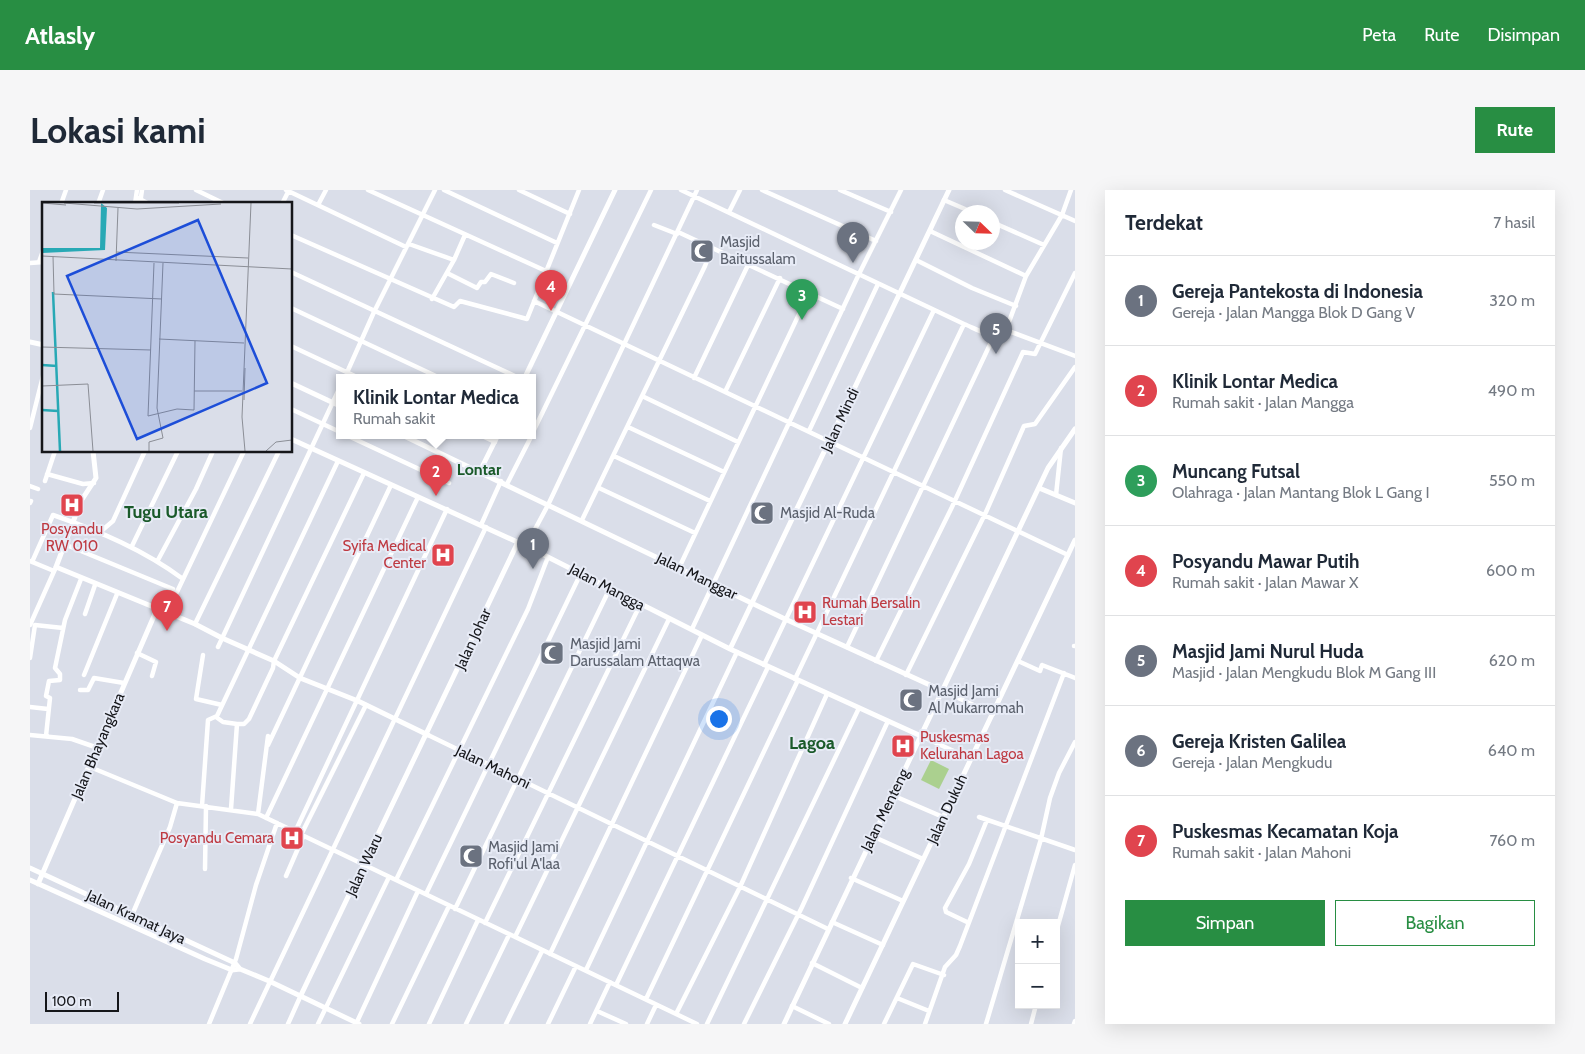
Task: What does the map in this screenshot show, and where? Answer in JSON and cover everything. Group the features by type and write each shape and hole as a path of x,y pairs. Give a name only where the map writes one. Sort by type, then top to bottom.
{"street":[{"path":"62,202 66,190"},
{"path":"99,202 103,190"},
{"path":"137,190 138,200"},
{"path":"138,200 142,190"},
{"path":"196,190 221,202"},
{"path":"283,202 288,190 408,245 454,260"},
{"path":"318,205 326,190"},
{"path":"368,190 546,271"},
{"path":"347,372 374,312 435,190"},
{"path":"444,190 557,243"},
{"path":"519,190 570,214"},
{"path":"292,235 432,299 454,307 459,301 527,319 579,190"},
{"path":"526,374 615,190"},
{"path":"536,426 652,190"},
{"path":"681,190 899,294 994,336 1000,335 1006,330 1026,276 1062,215 1071,190"},
{"path":"526,546 548,505 697,190"},
{"path":"728,212 740,190"},
{"path":"762,190 876,241"},
{"path":"840,190 891,212"},
{"path":"692,629 859,274 901,190"},
{"name":"Jalan Mindi","path":"730,649 949,190"},
{"path":"1005,190 1075,221"},
{"path":"944,200 956,205"},
{"path":"654,225 678,233 780,278 843,309"},
{"path":"1000,226 1044,245"},
{"path":"930,231 1026,276"},
{"path":"432,299 454,260 465,235"},
{"path":"582,520 712,248"},
{"path":"916,260 972,288 1016,306"},
{"path":"30,263 41,262"},
{"path":"694,378 748,264"},
{"path":"292,272 510,374"},
{"path":"446,273 477,288 491,274 514,283"},
{"path":"876,661 955,500 1023,352 1034,355 1075,273"},
{"path":"725,392 780,278"},
{"path":"809,431 878,284"},
{"path":"679,568 809,293"},
{"path":"534,302 790,421 1068,555"},
{"path":"292,308 432,374"},
{"path":"616,985 766,666 785,619 865,457 934,310"},
{"path":"646,999 708,870 816,633 964,324"},
{"path":"1006,330 1075,356"},
{"path":"847,647 994,336"},
{"path":"292,346 351,374"},
{"path":"906,675 984,516 1024,426 1035,424 1075,367"},
{"path":"30,428 42,380"},
{"path":"292,383 336,404"},
{"path":"218,647 336,396"},
{"path":"642,396 738,442"},
{"path":"292,409 336,430"},
{"path":"628,427 724,472"},
{"name":"Jalan Menteng","path":"784,1024 851,878 943,692 1050,464 1075,429"},
{"path":"355,439 449,483"},
{"name":"Jalan Manggar","path":"411,439 785,619 993,714"},
{"path":"488,439 494,442"},
{"path":"480,471 496,439"},
{"path":"507,484 530,439"},
{"name":"Jalan Mangga","path":"292,440 311,450 518,542 730,649 921,736"},
{"path":"1056,495 1061,447"},
{"path":"45,481 55,452"},
{"path":"30,625 55,569 81,501 94,483 97,471 94,452"},
{"path":"99,533 113,521 145,452"},
{"path":"132,546 178,452"},
{"path":"158,560 196,489 213,452"},
{"path":"165,612 183,579 244,452"},
{"path":"196,624 279,452"},
{"path":"614,456 710,501"},
{"path":"205,869 204,806 208,722 209,719 216,717 222,705 338,461"},
{"path":"216,717 223,722 237,727 249,719 273,668 274,661 364,473"},
{"path":"47,474 83,484 94,483"},
{"path":"250,1024 396,719 483,526 501,481"},
{"path":"268,745 391,485"},
{"path":"30,486 38,489"},
{"path":"598,488 695,533"},
{"path":"1039,488 1075,503"},
{"path":"266,818 418,497"},
{"path":"294,832 358,701 447,509"},
{"path":"55,569 31,561 54,515 132,546 158,560 183,579"},
{"name":"Jalan Dukuh","path":"845,1024 1075,540"},
{"name":"Jalan Johar","path":"428,734 518,542"},
{"path":"64,544 173,589 165,612"},
{"path":"396,880 528,609 548,557"},
{"name":"Jalan Mahoni","path":"55,569 196,624 247,650 274,661 300,678 358,701 428,734 548,794 577,806 610,825 708,870 828,929"},
{"path":"426,894 581,573"},
{"path":"46,736 50,698 46,696 49,681 60,680 60,674 56,671 56,663 63,628 81,579"},
{"path":"85,614 95,585"},
{"path":"455,909 610,588"},
{"path":"84,675 117,594"},
{"path":"485,923 640,605"},
{"name":"Jalan Bhayangkara","path":"38,884 157,609"},
{"path":"515,938 577,806 669,619"},
{"path":"30,658 30,648 36,624 63,628"},
{"path":"550,954 702,635"},
{"path":"586,970 738,652"},
{"path":"137,653 156,662 152,676"},
{"path":"204,655 196,699 222,705"},
{"path":"1018,661 1040,671 1042,665 1075,678"},
{"path":"925,1024 944,975 946,964 956,955 967,922 1064,673"},
{"path":"80,690 88,690 94,678 124,684"},
{"path":"676,1014 740,887 827,694"},
{"path":"286,876 302,836 366,705"},
{"path":"30,707 48,709"},
{"path":"707,1024 859,708"},
{"path":"744,1024 798,915 888,721"},
{"path":"231,810 237,727"},
{"name":"Jalan Waru","path":"301,995 428,734"},
{"path":"30,735 72,739 98,748"},
{"path":"258,814 268,736"},
{"path":"921,736 971,759"},
{"path":"986,1024 1041,840 1050,798 1059,773 1075,742"},
{"path":"90,767 178,803 258,814 426,894 477,923 485,923 697,1024"},
{"path":"892,795 943,817"},
{"path":"132,915 178,803"},
{"path":"980,817 1041,840 1075,850"},
{"path":"967,922 946,912 945,909 969,864 987,820"},
{"path":"210,1024 235,963 277,823"},
{"path":"872,836 923,859"},
{"path":"1060,919 1075,865"},
{"name":"Jalan Kramat Jaya","path":"30,868 235,963 240,969 301,995 357,1024"},
{"path":"318,1024 389,877"},
{"path":"851,878 903,902"},
{"name":"Jalan Kramat Jaya","path":"30,880 232,970 240,969"},
{"path":"357,1024 418,891"},
{"path":"392,1024 448,908"},
{"path":"832,922 883,945"},
{"path":"429,1024 477,923"},
{"path":"466,1024 509,936"},
{"path":"506,1024 542,951"},
{"path":"812,963 862,988"},
{"path":"884,1024 914,964 944,975"},
{"path":"548,1024 576,966"},
{"path":"590,1024 610,982"},
{"path":"288,1024 301,995"},
{"path":"897,998 929,1011"},
{"path":"647,1024 656,1005"},
{"path":"792,1006 829,1024"},
{"path":"1031,1024 1035,1009"},
{"path":"597,1011 626,1024"}],"green space":[{"path":"931,760 949,769 939,789 921,780"}],"place":[{"name":"Masjid Baitussalam","path":"702,251"},
{"name":"Gereja Kristen Galilea","path":"853,263"},
{"name":"Posyandu Mawar Putih","path":"551,311"},
{"name":"Muncang Futsal","path":"802,320"},
{"name":"Masjid Jami Nurul Huda","path":"996,354"},
{"name":"Klinik Lontar Medica","path":"436,496"},
{"name":"Posyandu RW 010","path":"72,505"},
{"name":"Masjid Al-Ruda","path":"762,513"},
{"name":"Syifa Medical Center","path":"443,555"},
{"name":"Gereja Pantekosta di Indonesia","path":"533,569"},
{"name":"Rumah Bersalin Lestari","path":"805,612"},
{"name":"Puskesmas Kecamatan Koja","path":"167,631"},
{"name":"Masjid Jami Darussalam Attaqwa","path":"552,653"},
{"name":"Masjid Jami Al Mukarromah","path":"911,700"},
{"name":"Puskesmas Kelurahan Lagoa","path":"903,746"},
{"name":"Posyandu Cemara","path":"292,838"},
{"name":"Masjid Jami Rofi'ul A'laa","path":"471,856"}],"district":[{"name":"Lontar","path":"479,469"},
{"name":"Tugu Utara","path":"166,512"},
{"name":"Lagoa","path":"812,743"}]}
